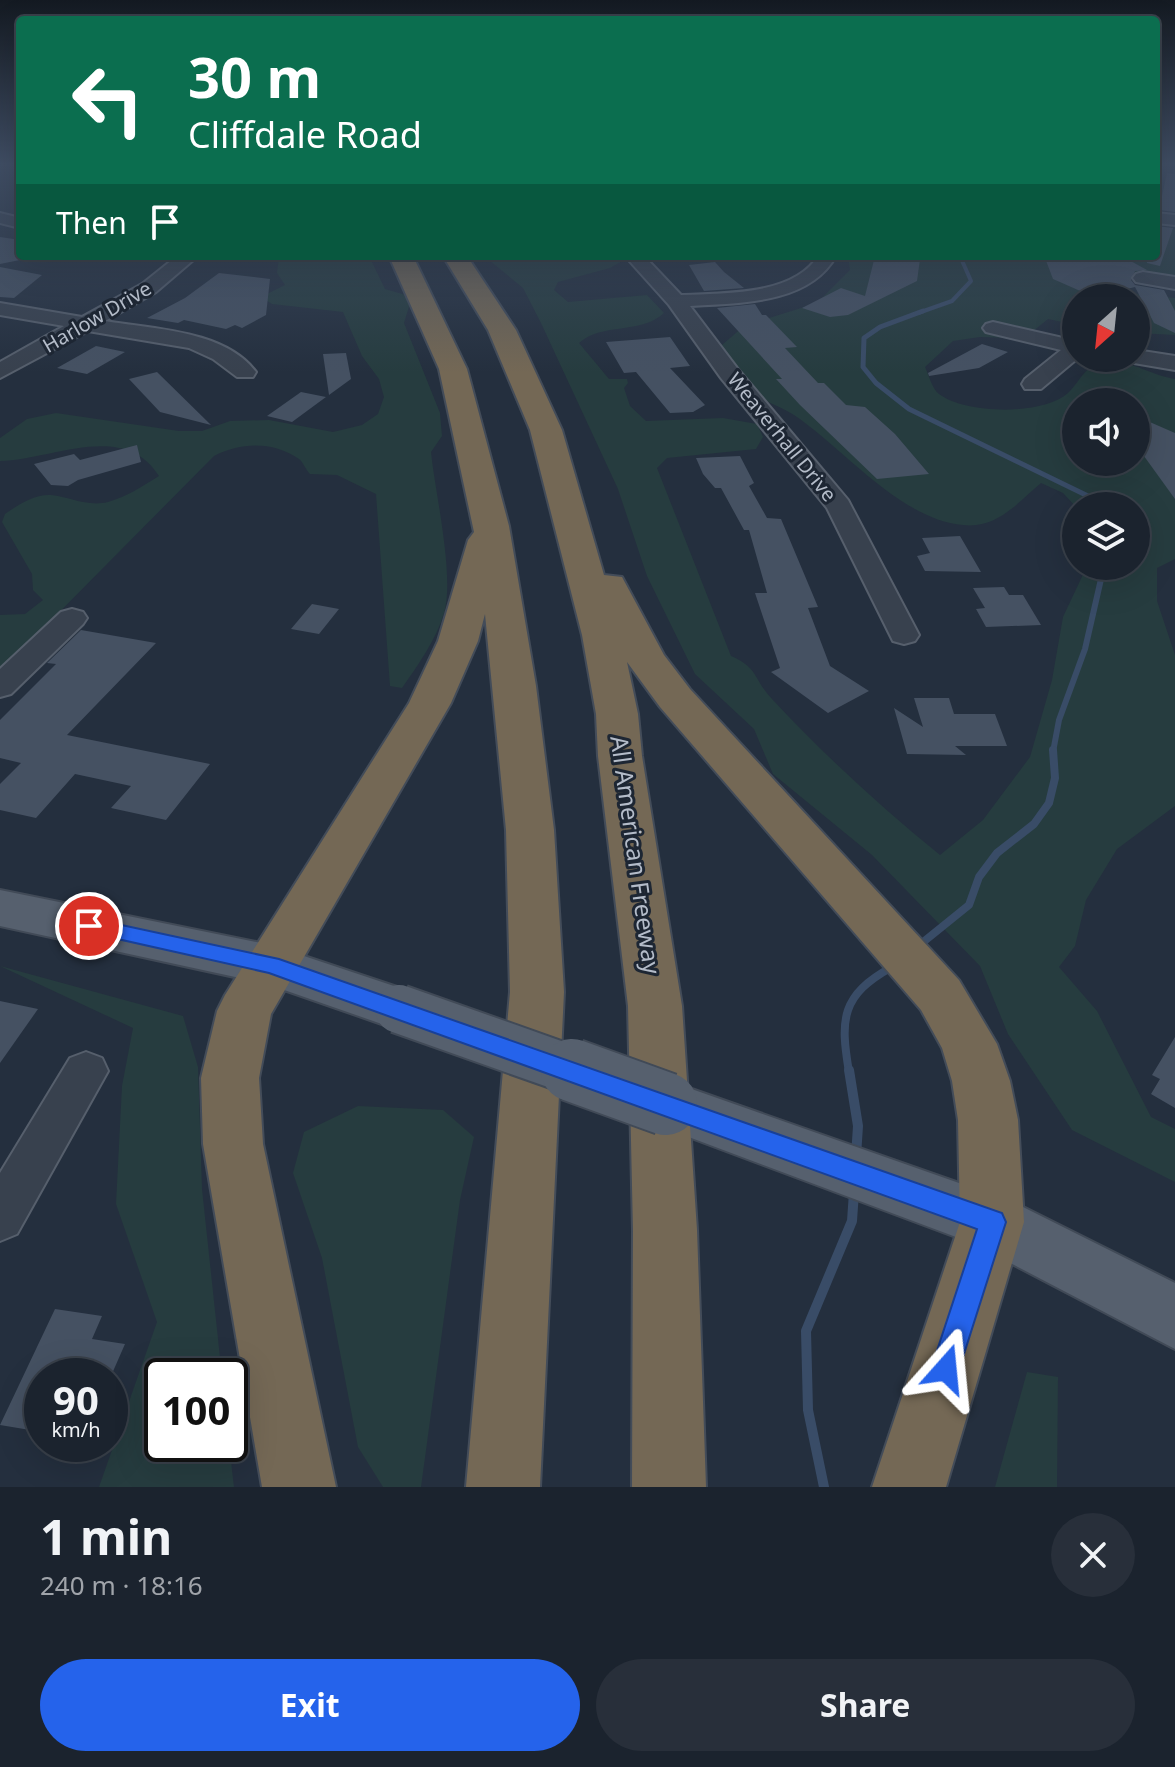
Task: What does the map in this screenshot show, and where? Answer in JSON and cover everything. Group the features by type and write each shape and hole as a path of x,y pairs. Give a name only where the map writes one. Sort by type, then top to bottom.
{"highway":[{"path":"403,260 453,369 491,526 515,686 530,830 537,992 503,1487"},
{"name":"All American Freeway","path":"457,260 513,351 546,430 602,635 617,714 620,756 655,1006 665,1230 669,1487"},
{"path":"573,523 597,559 645,658 728,760 887,932 947,1007 969,1044 981,1081 988,1120 992,1222 909,1487"},
{"path":"299,1487 233,1144 230,1078 244,1011 353,836 430,703 462,629 491,526"}],"main road":[{"path":"0,908 271,965 399,1009 992,1222 1175,1317"}],"street":[{"name":"Harlow Drive","path":"0,371 164,278 184,260"},
{"name":"Weaverhall Drive","path":"638,260 676,301 729,373 839,506 904,635"},
{"path":"676,301 743,296 783,288 820,268 825,260"},
{"path":"1143,278 1175,283"},
{"path":"0,309 194,343 221,354 245,372"},
{"path":"993,328 1062,345"},
{"path":"1150,359 1175,363"},
{"path":"1033,384 1062,360"},
{"path":"0,687 72,618"},
{"path":"0,1218 86,1071"}],"green space":[{"path":"1160,234 1175,234 1175,279 1100,267 1087,260 1160,260"},
{"path":"279,260 371,260 385,289 406,295 411,300 404,323 440,413 442,436 431,452 443,534 447,597 441,623 402,688 390,686 376,494 337,475 310,474 300,460 268,446 235,448 214,456 0,672 0,615 25,614 43,600 33,590 32,574 2,522 5,514 26,501 45,495 93,503 108,502 159,476 144,459 127,450 107,446 0,461 0,438 27,419 56,413 179,431 202,431 230,421 269,420 333,432 362,425 378,414 384,397 379,379 362,356 343,312 272,304 261,297 285,285 277,273"},
{"path":"489,260 624,260 610,268 558,282 554,290 568,302 647,295 664,313 644,324 599,333 579,343 609,379 627,379 624,388 630,406 646,421 723,418 757,424 763,437 756,449 667,458 657,468 731,656 747,665 772,699 832,760 940,855 983,820 1030,757 1052,680 1063,617 1080,580 1150,580 1150,492 1062,493 1041,483 1006,513 986,523 963,525 940,520 895,497 794,415 740,388 728,376 715,351 744,326 817,303 850,270 849,260 1059,260 1057,262 1092,284 1062,284 1062,322 1048,319 1032,332 1013,338 980,337 953,341 925,367 937,392 966,406 1004,410 1041,406 1062,396 1062,476 1150,476 1150,388 1072,388 1085,372 1150,372 1175,379 1175,559 1157,568 1157,601 1175,655 1175,806 1117,849 1086,900 1075,946 1059,967 1097,1011 1151,1117 1175,1129 1175,1182 1072,1130 1008,1034 980,966 872,855 773,774 754,729 695,674 647,576 618,489 523,288"},
{"path":"1150,295 1175,298 1175,335 1150,334"},
{"path":"0,966 183,1016 198,1067 202,1189 220,1358 144,1358 157,1322 116,1204 122,1086 133,1028"},
{"path":"358,1106 443,1110 474,1137 460,1200 421,1487 383,1487 358,1447 322,1258 293,1173 304,1132"},
{"path":"144,1359 144,1462 231,1462 234,1487 99,1487 108,1462 128,1462 128,1404"},
{"path":"1027,1372 1058,1377 1057,1487 995,1487"}],"building":[{"path":"1160,234 1171,234 1160,266 1147,263 1147,260 1160,260"},
{"path":"0,237 16,239 16,260 20,260 0,264"},
{"path":"874,260 920,260 917,281 848,315 830,317 802,308 841,288 865,296"},
{"path":"1046,260 1129,260 1147,270 1135,271 1131,280 1134,284 1064,284 1053,279"},
{"path":"715,262 744,288 704,291 689,265"},
{"path":"0,267 42,275 14,298 0,297"},
{"path":"219,273 270,279 266,315 242,328 235,325 226,329 184,320 178,323 147,318 185,298"},
{"path":"1150,288 1164,290 1175,311 1175,333 1154,323 1150,315"},
{"path":"755,304 762,315 766,315 797,347 785,348 818,383 824,383 846,405 865,407 895,434 929,474 877,479 800,405 776,379 782,379 717,308"},
{"path":"670,337 690,366 670,368 705,405 693,412 670,413 636,372 624,373 606,342"},
{"path":"982,344 1008,352 979,368 929,376 928,373"},
{"path":"96,346 125,352 87,374 57,368"},
{"path":"346,353 351,379 329,395 323,354"},
{"path":"157,372 211,425 160,412 129,379"},
{"path":"301,392 326,397 292,422 267,416"},
{"path":"1150,422 1175,433 1175,499 1150,464"},
{"path":"137,445 141,462 78,480 68,486 51,485 34,464 74,454 80,460"},
{"path":"740,456 754,483 749,486 767,518 781,519 818,607 808,608 830,666 869,691 828,713 771,672 780,668 755,593 767,593 749,530 744,530 721,488 715,488 703,474 696,458"},
{"path":"960,536 981,572 925,571 917,556 930,553 922,538"},
{"path":"1004,587 1009,595 1023,595 1041,625 986,627 976,609 985,608 973,588"},
{"path":"312,604 339,609 319,634 291,629"},
{"path":"81,630 156,643 67,735 210,764 166,820 111,808 131,786 75,774 36,818 0,810 0,784 21,763 0,758 0,720 56,664 47,663"},
{"path":"914,698 949,698 954,714 995,714 1007,746 955,746 966,755 907,754 894,708 923,727"},
{"path":"0,1001 38,1009 0,1063"},
{"path":"1175,1037 1175,1108 1151,1094 1160,1079 1152,1075"},
{"path":"55,1309 102,1316 92,1339 125,1344 119,1358 32,1358"},
{"path":"24,1374 24,1429 0,1425"}],"waterway":[{"path":"918,313 952,301 971,281 962,260"},
{"path":"923,311 880,327 864,338 863,367 876,383 909,409 1080,492"},
{"path":"1053,751 1059,720 1085,649 1101,580"},
{"path":"917,947 969,905 979,877 997,853 1034,824 1049,803 1055,778 1053,751"},
{"path":"849,1072 845,1037 848,1010 862,988 892,967"},
{"path":"849,1070 858,1126 856,1156"},
{"path":"824,1487 808,1410 806,1331 852,1221 854,1192"}],"route":[{"path":"89,926 271,965 992,1222 946,1369"}]}
